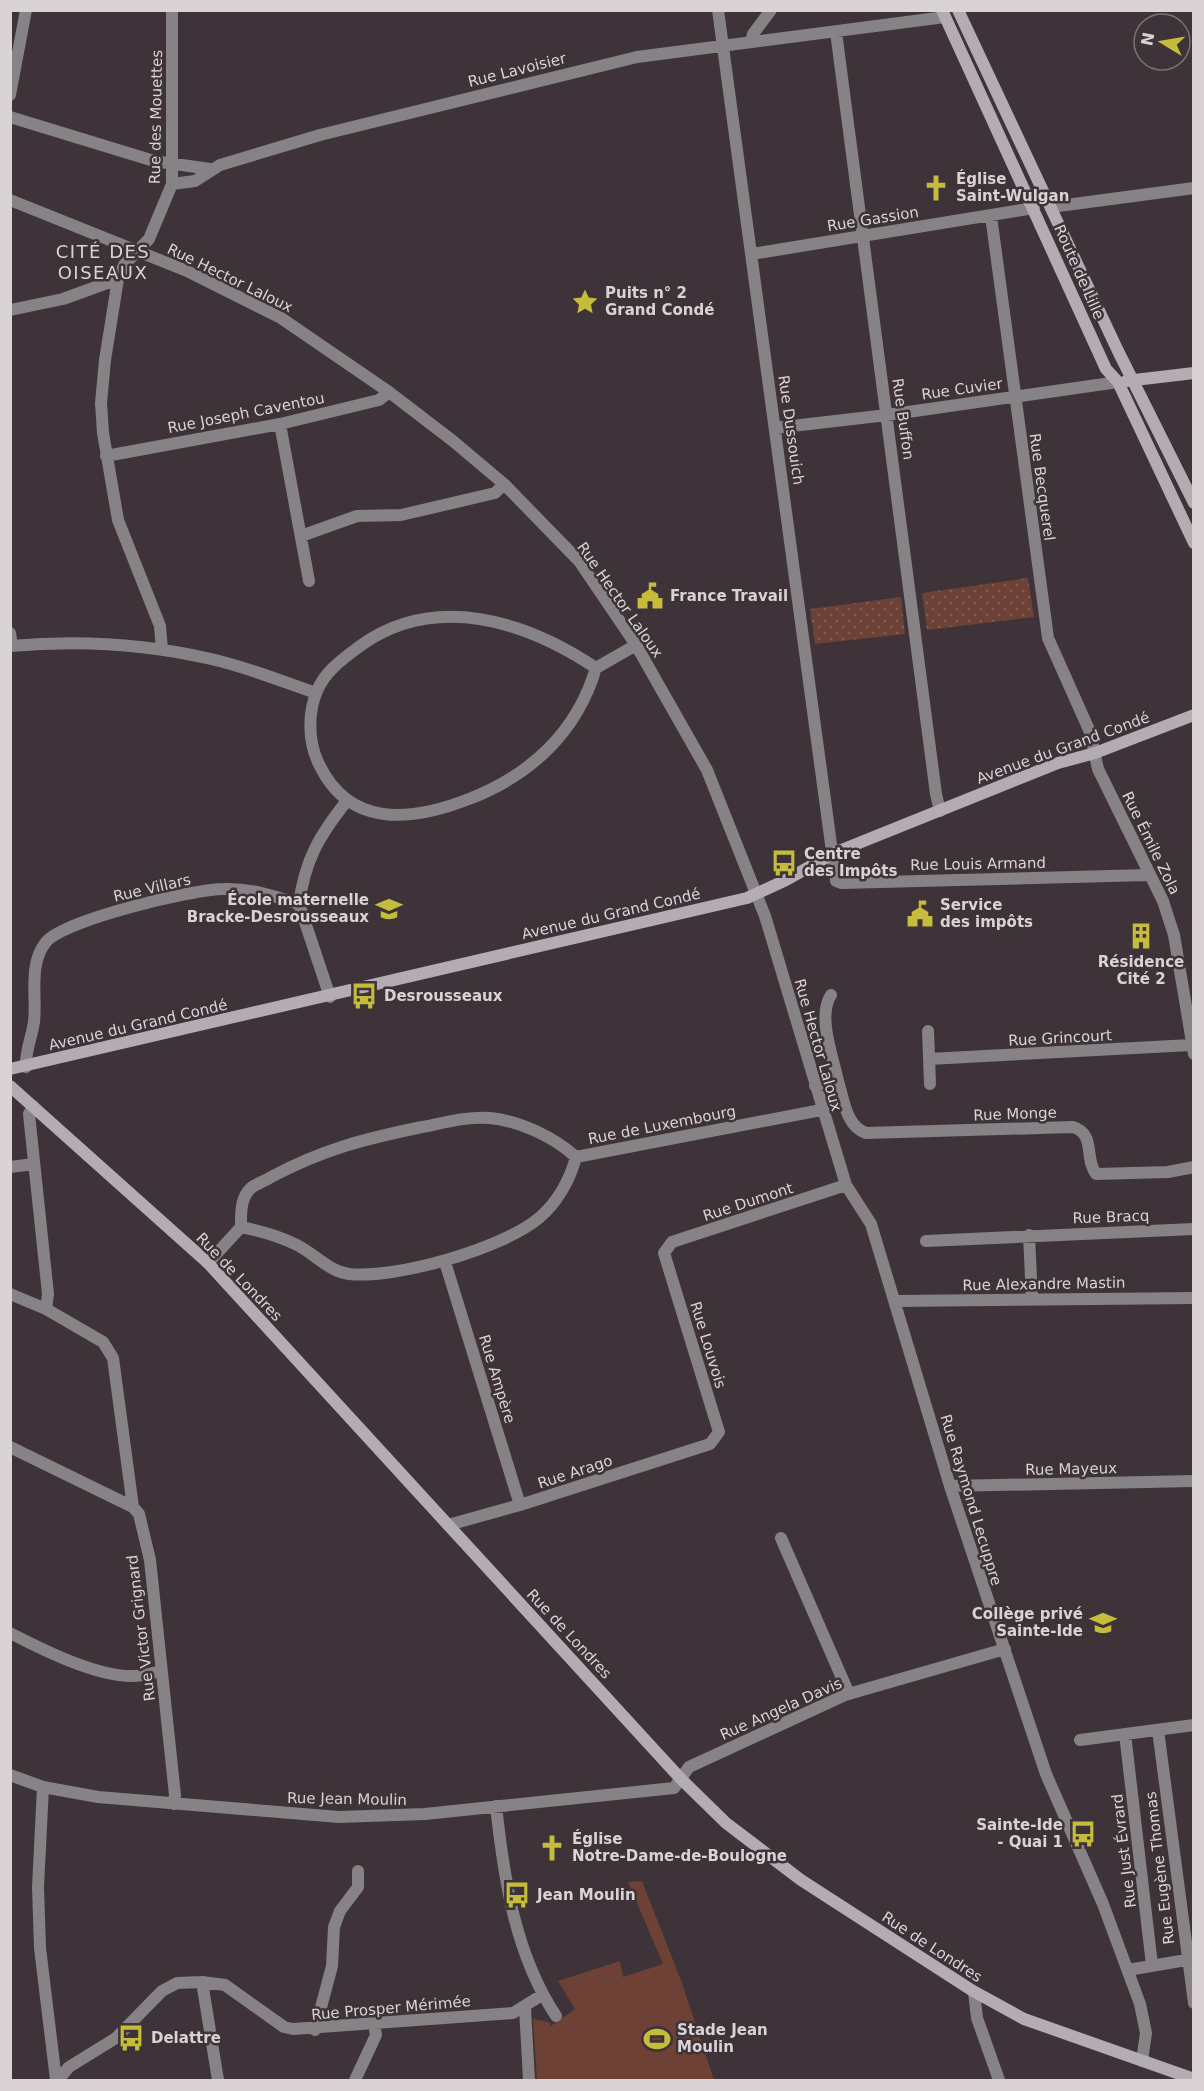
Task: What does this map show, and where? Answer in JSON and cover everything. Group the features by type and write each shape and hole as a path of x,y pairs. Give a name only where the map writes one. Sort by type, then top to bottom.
{"street":[{"path":"10,95 26,10"},
{"name":"Rue des Mouettes","path":"118,279 124,265 149,239 172,184 172,10"},
{"name":"Rue Dussouich","path":"718,10 834,853"},
{"path":"751,42 753,34 771,10"},
{"name":"Route de Lille","path":"958,10 1133,380 1194,503"},
{"name":"Rue Lavoisier","path":"172,184 195,182 210,170 320,135 637,57 836,32 944,14"},
{"name":"Route de Lille","path":"944,14 1106,369 1118,382 1194,543"},
{"name":"Rue Buffon","path":"836,32 940,811"},
{"path":"10,117 154,161 210,170"},
{"path":"1051,207 1194,188"},
{"name":"Rue Hector Laloux","path":"10,200 187,271 281,318 389,392 504,484 579,561 636,645 707,770 757,892 821,1110 846,1185"},
{"name":"Rue Gassion","path":"752,254 1034,208"},
{"name":"Rue Becquerel","path":"991,216 1048,638 1089,732 1095,753"},
{"path":"10,310 63,299 118,279 106,349 101,403 106,456 118,520 160,627 162,650"},
{"path":"1118,382 1194,373"},
{"name":"Rue Cuvier","path":"776,428 887,415 1118,382"},
{"name":"Rue Joseph Caventou","path":"106,456 280,424 379,400 389,392"},
{"path":"280,424 309,581"},
{"path":"301,536 357,516 401,515 495,493 504,484"},
{"path":"596,668 562,646 520,627 478,618 438,617 400,624 367,642 333,668 316,693 311,712 312,748 324,774 346,802 361,809 406,815 449,807 496,787 535,762 567,729 581,709 596,668 636,645"},
{"path":"11,642 162,650 213,659 316,693"},
{"name":"Avenue du Grand Condé","path":"10,1070 330,997 747,897 786,880 834,853 1058,763 1095,753 1194,715"},
{"name":"Rue Émile Zola","path":"1095,753 1098,769 1163,901 1174,935 1192,1031 1192,1049"},
{"path":"330,997 299,904 302,883 314,847 346,802"},
{"name":"Rue Louis Armand","path":"834,853 836,881 841,883 1149,875"},
{"name":"Rue Villars","path":"26,1067 36,1005 36,965 45,943 52,936 93,918 221,889 250,890 299,904"},
{"path":"815,1086 838,1081 826,1023 826,1003 831,994"},
{"path":"928,1031 930,1084"},
{"name":"Rue Grincourt","path":"929,1059 1192,1049"},
{"name":"Rue Monge","path":"838,1081 850,1122 857,1130 866,1133 1073,1127 1082,1130 1087,1135 1091,1167 1096,1174 1168,1172 1194,1167"},
{"name":"Rue de Londres","path":"10,1086 208,1263 681,1779 726,1823 801,1880 974,1992 1023,2019 1194,2079"},
{"path":"33,1106 29,1114 48,1294 46,1309"},
{"name":"Rue de Luxembourg","path":"241,1227 272,1234 347,1274 376,1274 445,1262 500,1239 537,1220 571,1177 576,1157 821,1110"},
{"path":"208,1263 241,1227 240,1211 245,1196 251,1188 315,1155 350,1143 434,1125 488,1118 505,1121 546,1137 576,1157"},
{"path":"10,1167 34,1164"},
{"name":"Rue Dumont","path":"664,1253 672,1242 846,1185"},
{"name":"Rue Raymond Lecuppre","path":"846,1185 871,1224 950,1486 1046,1774 1063,1810 1140,2004 1146,2033 1142,2061"},
{"name":"Rue Bracq","path":"927,1241 1194,1229"},
{"path":"1029,1235 1032,1299"},
{"name":"Rue Louvois","path":"664,1253 719,1432 710,1444"},
{"name":"Rue Ampère","path":"445,1262 520,1505"},
{"name":"Rue Victor Grignard","path":"10,1294 46,1309 103,1342 113,1358 133,1507 139,1514 150,1560 175,1795 174,1804"},
{"name":"Rue Alexandre Mastin","path":"894,1302 1194,1298"},
{"name":"Rue Arago","path":"448,1525 520,1505 710,1444"},
{"path":"10,1447 133,1507"},
{"name":"Rue Mayeux","path":"950,1486 1194,1481"},
{"path":"781,1538 849,1694"},
{"path":"10,1633 36,1646 105,1672 133,1676 161,1671"},
{"name":"Rue Angela Davis","path":"681,1779 689,1767 849,1694 1005,1649"},
{"path":"1080,1740 1194,1725"},
{"name":"Rue Eugène Thomas","path":"1158,1730 1194,2002"},
{"name":"Rue Just Évrard","path":"1125,1734 1152,1965"},
{"name":"Rue Jean Moulin","path":"10,1775 43,1787 98,1797 360,1817 425,1814 674,1788 681,1779"},
{"path":"43,1787 38,1887 40,1948 57,2080"},
{"path":"496,1806 511,1905 529,1965 542,1995 556,2016"},
{"path":"315,2030 332,1966 334,1927 340,1911 358,1887 358,1871"},
{"path":"1128,1970 1190,1959"},
{"path":"57,2080 69,2067 116,2038 162,1991 177,1983 202,1982 218,2080"},
{"name":"Rue Prosper Mérimée","path":"202,1982 225,1985 284,2027 315,2030 513,2013 525,2008 542,1995"},
{"path":"974,1992 977,2018 999,2080"},
{"path":"525,2008 529,2080"},
{"path":"355,2080 375,2035 374,2024"}],"shaded area":[{"path":"1028,578 1034,617 927,630 922,593"},
{"path":"901,597 905,634 815,644 810,609"},
{"path":"642,1881 682,1983 714,2080 537,2080 533,2019 549,2022 551,2026 575,2009 558,1981 620,1961 623,1977 663,1964 628,1882"}],"place":[{"name":"Église Saint-Wulgan","path":"936,188"},
{"name":"Puits n° 2 Grand Condé","path":"585,302"},
{"name":"France Travail","path":"650,596"},
{"name":"Centre des Impôts","path":"784,863"},
{"name":"École maternelle Bracke-Desrousseaux","path":"389,909"},
{"name":"Service des impôts","path":"920,914"},
{"name":"Résidence Cité 2","path":"1141,936"},
{"name":"Desrousseaux","path":"364,996"},
{"name":"Collège privé Sainte-Ide","path":"1103,1623"},
{"name":"Sainte-Ide - Quai 1","path":"1083,1834"},
{"name":"Église Notre-Dame-de-Boulogne","path":"552,1848"},
{"name":"Jean Moulin","path":"517,1895"},
{"name":"Delattre","path":"131,2038"},
{"name":"Stade Jean Moulin","path":"657,2039"}],"district":[{"name":"CITÉ DES OISEAUX","path":"103,262"}]}
